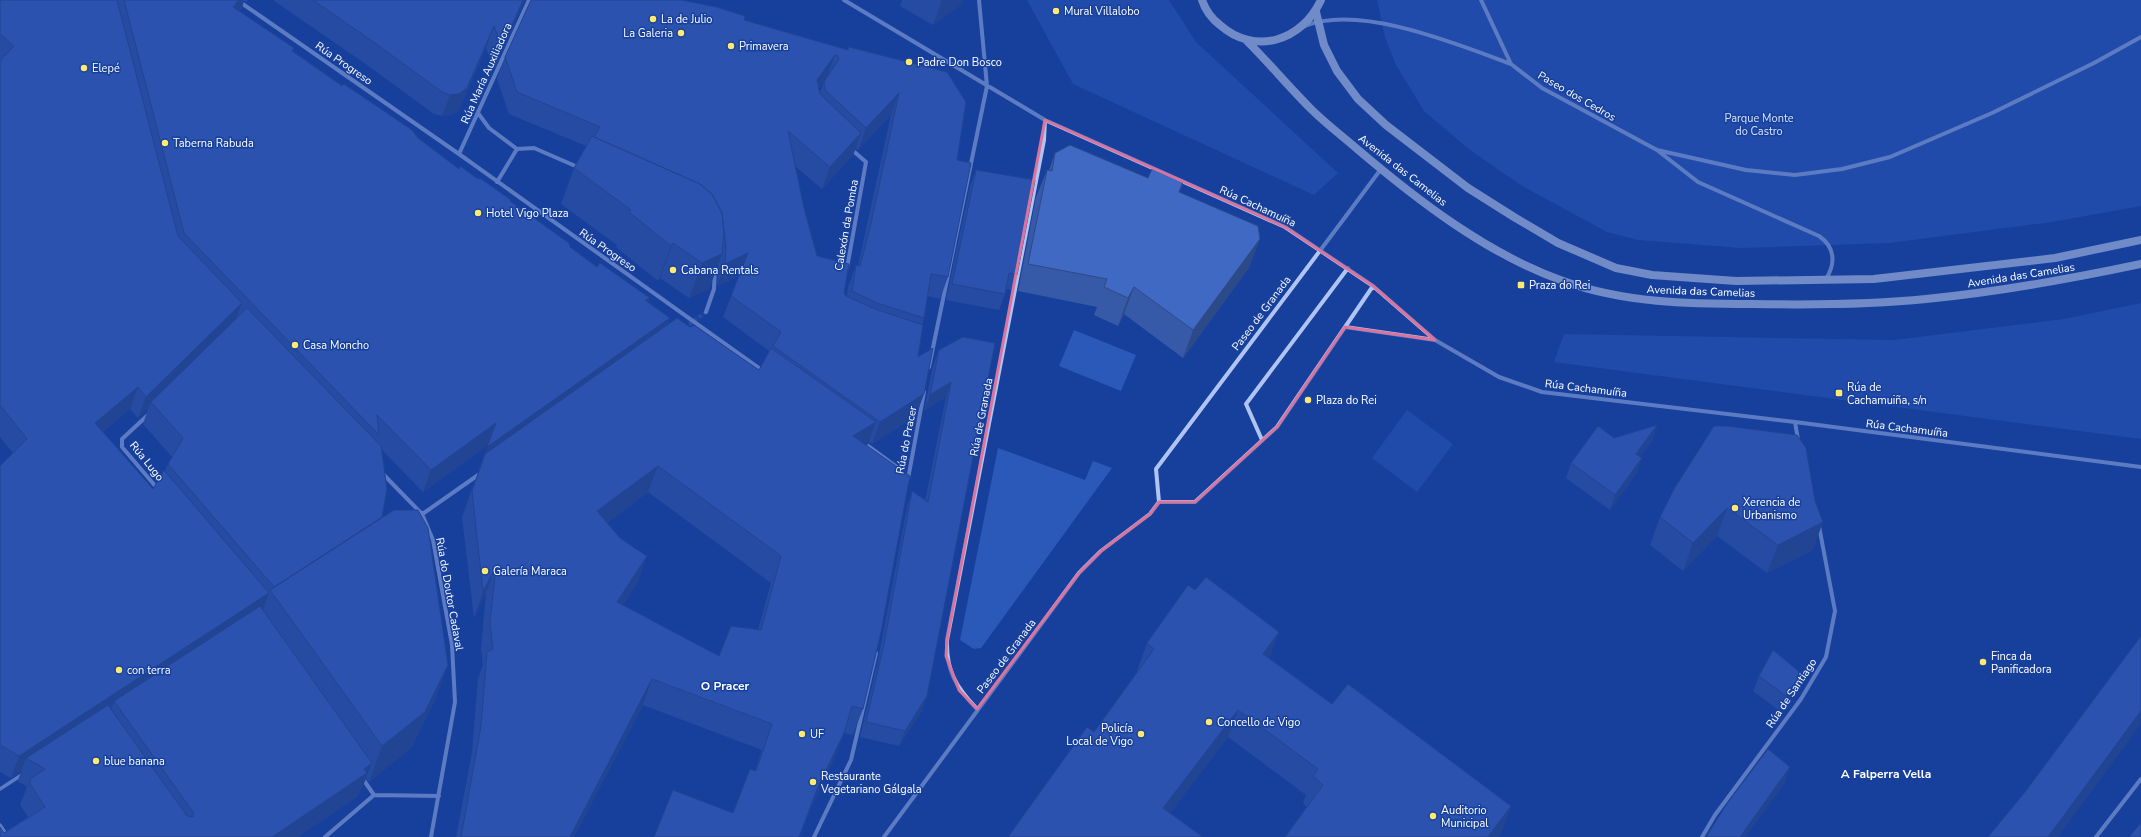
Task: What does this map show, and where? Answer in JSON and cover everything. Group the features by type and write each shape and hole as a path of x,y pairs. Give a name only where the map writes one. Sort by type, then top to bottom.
{"main road":[{"path":"1202,0 1213,19 1228,33 1247,40 1267,42 1286,37 1303,27 1316,12 1321,0"},
{"name":"Avenida das Camelias","path":"1316,12 1324,45 1337,71 1358,99 1386,125 1468,188 1558,243 1616,268 1652,275 1736,281 1874,279 2055,258 2141,240"},
{"name":"Avenida das Camelias","path":"1247,40 1311,109 1381,169 1445,218 1524,263 1562,281 1596,291 1641,300 1693,304 1797,305 1925,300 2044,284 2141,264"}],"street":[{"name":"Rúa Progreso","path":"237,0 459,154 496,182 766,373"},
{"name":"Rúa María Auxiliadora","path":"459,154 529,0"},
{"name":"Rúa Cachamuíña","path":"844,0 1045,120 1285,227 1373,286 1435,340 1499,377 1542,392 1795,422 2141,467"},
{"path":"928,374 987,86 979,0"},
{"name":"Paseo dos Cedros","path":"1481,0 1511,64 1542,88 1657,150"},
{"path":"1303,27 1317,21 1332,18 1359,20 1434,36 1511,64"},
{"path":"1657,150 1746,170 1795,175 1842,169 1890,157 1992,113 2094,63 2141,37"},
{"path":"478,113 489,128 518,149 534,148 584,170"},
{"name":"Rúa de Granada","path":"977,709 959,690 949,669 946,656 947,640 1044,140 1045,120"},
{"name":"Calexón da Pomba","path":"846,276 866,162 849,146"},
{"path":"496,182 518,149"},
{"path":"1657,150 1698,182 1819,236 1828,242 1832,253 1832,270 1825,280"},
{"name":"Paseo de Granada","path":"884,837 977,709 1079,573 1101,551 1150,514 1159,502 1156,469 1381,169"},
{"path":"706,312 714,289 714,263"},
{"path":"1262,440 1246,404 1348,268"},
{"path":"1159,502 1195,502 1277,427 1373,286"},
{"path":"1345,327 1435,340"},
{"name":"Rúa do Pracer","path":"907,484 925,389"},
{"name":"Rúa Lugo","path":"150,412 122,439 121,443 122,447 162,494"},
{"path":"1795,422 1799,444"},
{"path":"856,437 889,460 908,477"},
{"name":"Rúa do Doutor Cadaval","path":"378,468 422,514 433,540 452,645 455,702 431,837"},
{"path":"416,519 487,468"},
{"name":"Rúa de Santiago","path":"1702,837 1715,815 1801,699 1826,657 1835,611 1824,547 1817,518"},
{"path":"814,837 851,760 878,644"},
{"path":"0,789 25,773"},
{"path":"361,776 374,795"},
{"path":"2096,837 2141,779"},
{"path":"325,837 374,795 439,796"},
{"path":"0,825 8,837"}],"highlighted area":[{"path":"1045,120 1285,227 1373,286 1435,340 1345,327 1277,427 1195,502 1159,502 1150,514 1101,551 1079,573 977,709 959,690 946,656 947,640"}],"green space":[{"path":"1027,0 1169,0 1196,42 1338,173 1314,195 1073,84"},
{"name":"Parque Monte do Castro","path":"1377,0 2141,0 2141,206 2052,222 1889,243 1741,248 1638,240 1607,232 1522,186 1470,150 1424,111 1396,65 1385,37"},
{"path":"2141,303 2141,439 1554,362 1564,334 1894,340 2064,319"},
{"path":"1074,330 1136,355 1121,391 1059,366"},
{"path":"1407,410 1453,444 1417,492 1372,458"},
{"path":"998,448 1085,480 1093,461 1112,468 981,648 974,649 960,640"}],"building":[{"path":"0,0 117,0 178,236 242,303 146,397 138,387 95,423 153,489 164,470 269,593 19,756 0,745 0,466 27,439 0,405 0,61 14,46 0,34"},
{"path":"124,0 239,0 233,7 294,48 292,51 342,86 344,84 412,130 418,138 459,169 460,166 478,179 480,178 569,243 570,247 597,267 600,263 650,298 645,300 670,318 487,447 496,423 431,470 377,415 379,435 184,233"},
{"path":"313,0 523,0 502,48 494,26 467,88 459,94 450,95 442,92"},
{"path":"531,0 681,0 716,7 745,16 744,20 848,50 849,47 947,72 966,102 957,160 971,163 948,277 931,274 924,318 877,303 852,291 856,265 860,266 870,228 899,93 866,128 826,91 824,82 839,59 838,56 835,55 817,80 820,94 861,133 830,167 788,131 804,208 817,256 849,264 844,293 846,296 875,309 923,325 918,357 933,348 924,394 880,422 773,346 781,332 731,296 748,253 725,264 726,247 722,213 712,194 700,184 594,137 600,127 517,92 505,57"},
{"path":"592,136 700,184 712,194 722,213 724,233 722,254 702,263 673,243 671,246 629,212 631,210 574,168"},
{"path":"1070,145 1148,178 1152,169 1183,182 1179,192 1258,226 1260,239 1193,330 1134,287 1128,298 1104,287 1107,279 1028,264 1047,170 1052,171 1055,153"},
{"path":"976,170 1035,180 1017,275 1009,273 1005,294 952,284"},
{"path":"247,308 381,446 387,489 382,517 274,587 168,464 183,438 151,402"},
{"path":"677,318 690,327 694,325 759,370 771,348 876,422 853,436 910,476 881,632 863,709 852,706 844,733 817,789 799,837 654,837 673,790 733,813 750,769 756,771 772,724 652,679 570,837 461,837 481,726 487,652 493,649 490,623 496,566 483,592 472,491 485,454","holes":["658,466 781,556 761,630 731,626 719,656 617,602 647,556 620,538 597,511"]},
{"path":"963,337 995,343 927,696 905,731 866,722 884,644 912,491 928,502 951,382 930,395 939,350"},
{"path":"1657,425 1636,454 1642,458 1615,495 1571,463 1598,426 1614,438"},
{"name":"Xerencia de Urbanismo","path":"1714,426 1726,426 1797,435 1806,448 1815,501 1823,522 1778,545 1727,508 1693,543 1660,517 1674,489"},
{"path":"394,510 418,510 428,528 448,665 425,712 382,746 270,590"},
{"name":"Concello de Vigo","path":"1206,577 1279,632 1263,654 1332,704 1348,684 1511,806 1488,837 1285,837 1323,785 1313,776 1318,769 1238,710 1163,808 1203,837 1008,837 1087,727 1094,732 1154,649 1147,643 1188,585 1195,590"},
{"path":"260,606 372,763 364,769 367,773 272,837 0,837 0,827 4,833 45,807 29,782 31,781 30,779 45,769 26,758 108,705 187,816 193,817 193,812 114,701"},
{"path":"2141,636 2141,711 2048,837 1988,837 2025,792"},
{"path":"1773,650 1802,674 1786,696 1759,676"},
{"path":"1768,749 1790,767 1740,837 1706,837 1728,802"},
{"path":"2141,823 2141,837 2129,837"}],"tunnel":[{"path":"684,328 706,312"}],"place":[{"name":"Mural Villalobo","path":"1056,11"},
{"name":"La de Julio","path":"653,19"},
{"name":"La Galeria","path":"681,33"},
{"name":"Primavera","path":"731,46"},
{"name":"Padre Don Bosco","path":"909,62"},
{"name":"Elepé","path":"84,68"},
{"name":"Taberna Rabuda","path":"165,143"},
{"name":"Hotel Vigo Plaza","path":"478,213"},
{"name":"Cabana Rentals","path":"673,270"},
{"name":"Praza do Rei","path":"1521,285"},
{"name":"Casa Moncho","path":"295,345"},
{"name":"Rúa de Cachamuiña, s/n","path":"1839,393"},
{"name":"Plaza do Rei","path":"1308,400"},
{"name":"Xerencia de Urbanismo","path":"1735,508"},
{"name":"Galería Maraca","path":"485,571"},
{"name":"Finca da Panificadora","path":"1983,662"},
{"name":"con terra","path":"119,670"},
{"name":"Concello de Vigo","path":"1209,722"},
{"name":"UF","path":"802,734"},
{"name":"Policía Local de Vigo","path":"1141,734"},
{"name":"blue banana","path":"96,761"},
{"name":"Restaurante Vegetariano Gálgala","path":"813,782"},
{"name":"Auditorio Municipal","path":"1433,816"}],"district":[{"name":"O Pracer","path":"725,686"},
{"name":"A Falperra Vella","path":"1886,774"}]}
